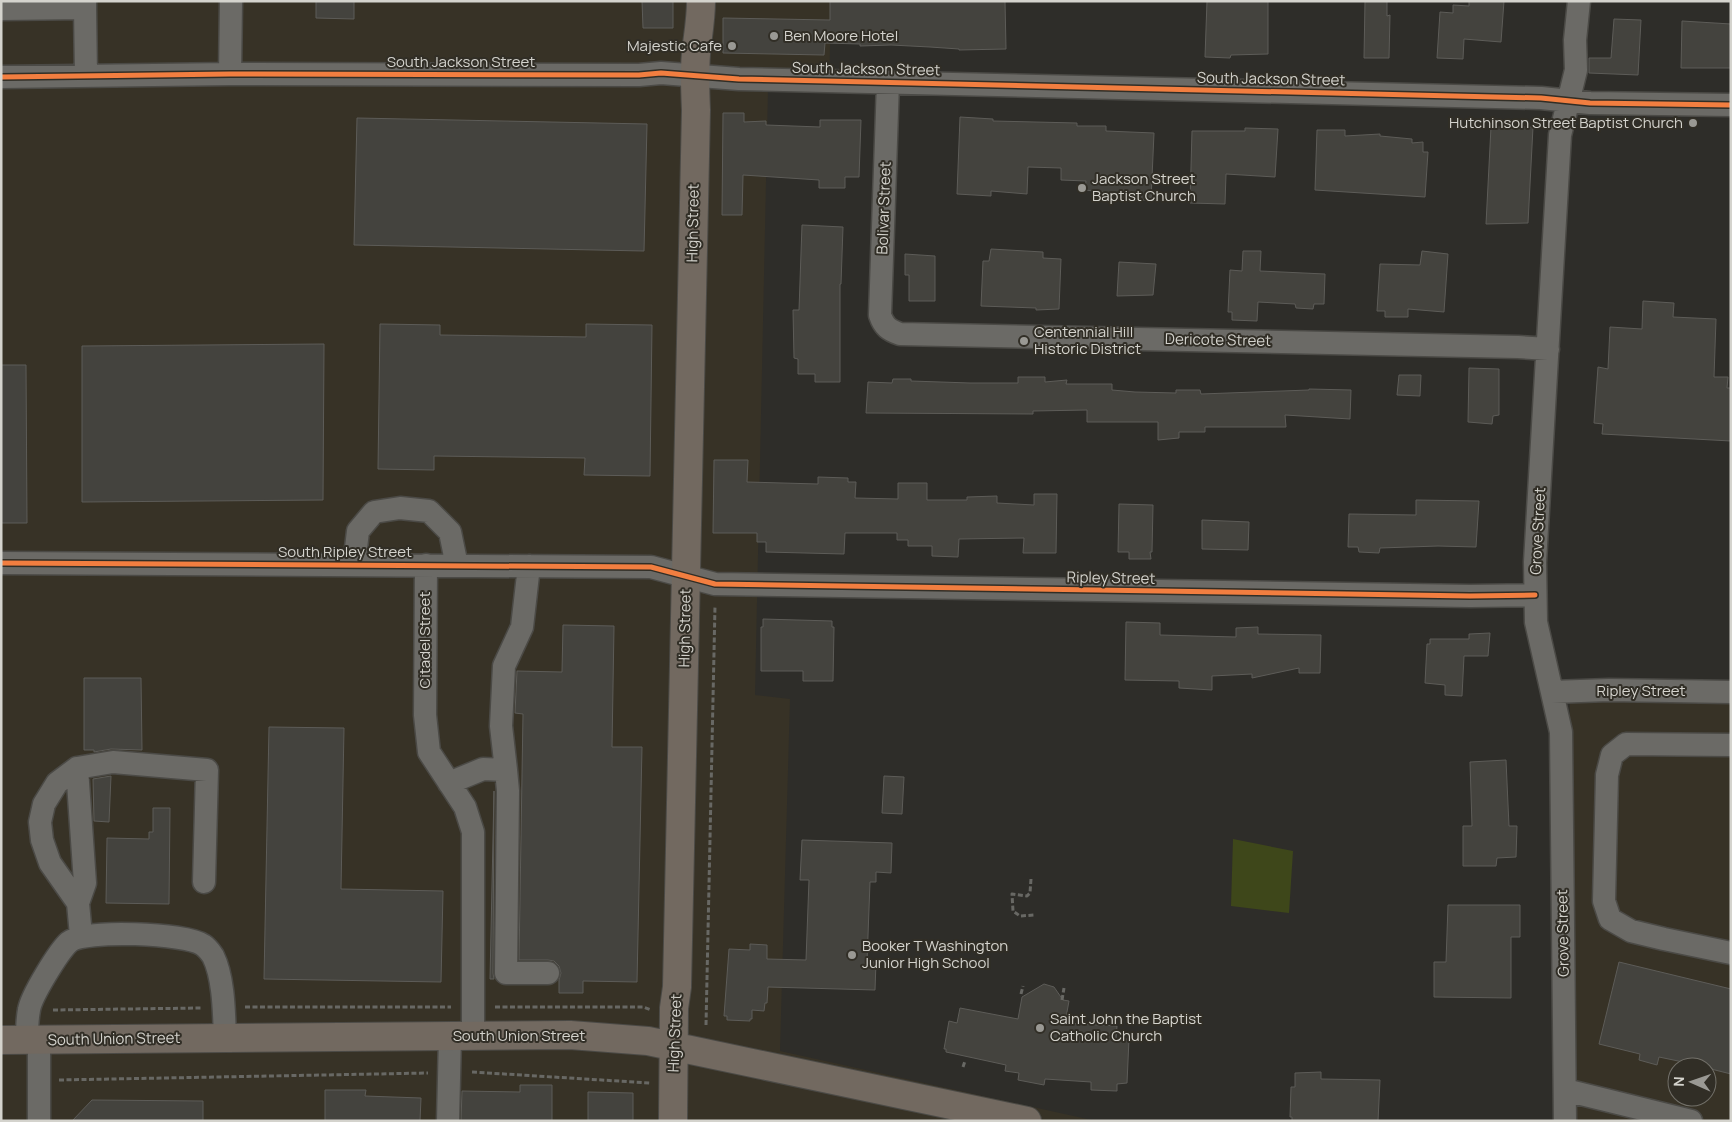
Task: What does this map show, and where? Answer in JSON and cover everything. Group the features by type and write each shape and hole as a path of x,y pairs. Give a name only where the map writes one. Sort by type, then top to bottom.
{"main road":[{"name":"High Street","path":"673,1121 674,1008 677,987 696,110 695,75 701,1"},
{"name":"South Union Street","path":"22,1040 570,1035 648,1041 1027,1121"}],"street":[{"path":"230,74 231,1"},
{"name":"Grove Street","path":"1565,1121 1561,732 1536,622 1535,595 1560,135 1576,70 1575,40 1579,1"},
{"path":"1,9 85,5 86,76"},
{"name":"South Jackson Street","path":"1,77 230,74 639,75 661,73 739,79 1541,98 1590,103 1731,105"},
{"name":"Bolivar Street","path":"888,82 880,315 883,324 889,330"},
{"name":"Dericote Street","path":"889,330 900,334 1548,348"},
{"path":"354,565 358,532 374,512 400,508 429,511 450,532 457,566"},
{"name":"South Ripley Street","path":"1,563 651,567 686,576"},
{"name":"Citadel Street","path":"426,565 425,716 429,752 465,807 472,832 462,1036 448,1121"},
{"path":"529,566 522,627 504,666 501,726 508,791 506,973 548,973"},
{"name":"Ripley Street","path":"686,576 715,584 1450,596 1535,595"},
{"name":"Ripley Street","path":"1552,692 1609,690 1731,692"},
{"path":"1731,745 1626,744 1612,755 1607,775 1604,901 1610,919 1631,931 1664,940 1731,953"},
{"path":"78,903 50,863 42,840 40,822 44,804 57,783 77,768 113,762 207,770 204,882"},
{"path":"77,768 85,883 78,903 81,936"},
{"path":"449,783 483,769 506,770"},
{"path":"39,1121 22,1040 29,1008 35,994 61,951 70,940 81,936 101,934 167,935 193,940 204,945 212,956 223,994 225,1038"},
{"path":"1564,1090 1691,1121"}],"path":[{"path":"706,1025 715,605"},
{"path":"1031,879 1030,893 1027,896 1012,894 1013,911 1020,916 1034,915"},
{"path":"1021,994 1023,986"},
{"path":"1062,1000 1064,988"},
{"path":"963,1067 965,1061"}],"shaded area":[{"path":"1,1 831,1 829,90 768,89 755,695 790,699 780,1051 1096,1121 1,1121"},
{"path":"1570,699 1731,701 1731,1121 1561,1121"}],"green space":[{"path":"1233,839 1293,851 1289,913 1231,906"}],"building":[{"path":"316,1 354,1 354,19 316,18"},
{"path":"642,1 673,1 673,28 643,28"},
{"path":"830,1 1005,1 1006,49 959,50 825,43 824,55 723,53 723,18 830,20"},
{"path":"1207,1 1268,1 1268,54 1231,55 1230,58 1205,57"},
{"path":"1365,1 1387,1 1387,16 1390,15 1389,58 1364,58"},
{"path":"1469,1 1504,1 1501,42 1464,39 1463,59 1437,58 1440,12 1453,13 1453,5 1469,6"},
{"path":"1614,19 1641,20 1638,75 1589,73 1589,58 1611,58"},
{"path":"1682,21 1731,24 1731,68 1681,68"},
{"path":"723,113 744,113 744,122 766,121 766,125 820,127 820,120 861,120 859,177 845,177 845,188 819,188 819,180 743,175 742,215 722,215"},
{"path":"960,117 993,119 993,121 1077,123 1077,126 1106,126 1106,131 1154,133 1151,200 1120,200 1120,194 1085,190 1086,181 1061,180 1061,168 1028,167 1027,194 991,191 991,196 957,194"},
{"path":"357,118 647,124 644,251 354,245"},
{"path":"1491,127 1533,127 1528,223 1486,224"},
{"path":"1245,128 1278,129 1275,177 1226,174 1225,204 1190,203 1192,131 1245,131"},
{"path":"1317,130 1345,130 1345,136 1380,134 1380,136 1412,139 1412,143 1423,142 1423,152 1428,152 1425,197 1315,190"},
{"path":"802,225 843,227 840,284 840,382 815,382 815,374 798,374 798,359 794,358 793,310 799,310"},
{"path":"991,249 1043,252 1043,258 1061,259 1059,309 1036,310 1036,308 981,306 983,261 989,261"},
{"path":"1243,251 1261,251 1260,271 1325,274 1324,304 1314,304 1313,309 1296,308 1295,304 1258,302 1257,321 1232,320 1232,312 1228,312 1230,270 1242,271"},
{"path":"1422,251 1448,254 1444,312 1408,309 1408,317 1385,317 1385,311 1377,311 1380,264 1420,265"},
{"path":"905,254 935,256 935,301 909,301 909,275 905,275"},
{"path":"1119,262 1156,264 1153,295 1117,296"},
{"path":"1643,301 1674,303 1673,317 1716,319 1714,377 1728,377 1727,388 1731,388 1731,441 1602,434 1603,424 1594,423 1598,367 1608,369 1610,327 1642,329"},
{"path":"380,324 440,325 440,335 586,337 586,324 652,325 650,476 584,475 585,458 434,456 434,470 378,469"},
{"path":"324,344 323,500 82,502 82,346"},
{"path":"1,365 26,365 27,523 1,523"},
{"path":"1469,368 1499,369 1499,415 1493,416 1492,424 1468,422"},
{"path":"1399,375 1421,375 1420,396 1397,395"},
{"path":"1018,377 1045,377 1045,382 1067,380 1066,384 1112,384 1112,390 1135,392 1176,393 1176,390 1200,390 1201,394 1309,389 1351,390 1350,419 1285,415 1286,427 1205,427 1205,432 1179,432 1179,438 1158,440 1158,422 1087,422 1087,410 1033,411 1033,414 866,413 868,382 892,383 893,379 911,379 911,381 1018,383"},
{"path":"714,460 748,460 747,482 818,484 818,477 848,478 848,482 856,482 855,498 898,499 898,483 927,483 927,500 967,500 967,497 997,496 997,503 1034,505 1034,494 1057,494 1056,553 1023,553 1024,538 959,539 958,557 932,556 932,546 908,546 908,540 897,540 897,533 845,533 844,554 766,552 766,542 757,542 757,533 713,533"},
{"path":"1416,500 1479,501 1476,547 1380,548 1379,553 1359,552 1358,547 1348,547 1349,514 1416,515"},
{"path":"1119,504 1153,505 1151,559 1129,559 1129,552 1118,552"},
{"path":"1202,520 1249,522 1248,550 1202,549"},
{"path":"763,619 832,621 832,627 834,627 833,681 803,681 803,671 761,671 761,627 763,627"},
{"path":"1126,622 1160,623 1160,635 1236,637 1236,628 1258,627 1258,634 1321,635 1320,673 1299,673 1299,668 1252,678 1252,674 1212,676 1212,690 1179,688 1179,681 1125,680"},
{"path":"563,625 614,626 612,747 642,747 637,982 583,981 583,993 559,993 561,973 559,966 554,961 519,960 523,714 515,713 517,671 562,672"},
{"path":"1490,633 1488,656 1464,656 1462,696 1445,695 1445,685 1425,683 1427,644 1430,644 1430,639 1469,639 1469,634"},
{"path":"84,678 141,678 142,750 111,749 94,752 94,750 84,750"},
{"path":"269,727 344,728 341,889 443,891 441,982 264,979"},
{"path":"1506,760 1509,826 1517,826 1516,857 1497,858 1496,866 1463,866 1463,826 1472,826 1470,762"},
{"path":"111,776 109,822 94,821 93,779"},
{"path":"884,776 904,777 902,814 882,813"},
{"path":"494,791 494,979 490,979"},
{"path":"153,808 170,808 169,904 106,903 107,838 149,839 149,832 153,832"},
{"path":"802,840 892,843 891,873 876,872 876,882 870,882 867,962 876,962 875,990 768,987 767,1003 765,1003 764,1011 752,1010 752,1019 750,1021 727,1020 727,1016 724,1016 729,949 750,950 750,944 767,945 767,959 806,960 809,880 800,880"},
{"path":"1448,905 1520,905 1520,937 1511,937 1511,998 1434,997 1434,962 1446,962"},
{"path":"1619,962 1731,989 1731,1074 1717,1070 1717,1057 1667,1057 1667,1059 1659,1057 1657,1065 1639,1060 1640,1054 1599,1044"},
{"path":"1044,984 1054,987 1063,1000 1069,1001 1065,1023 1117,1026 1116,1039 1129,1039 1127,1083 1117,1084 1117,1091 1091,1090 1091,1082 1045,1079 1044,1085 1018,1080 1019,1073 1005,1071 1006,1065 946,1052 946,1049 944,1049 949,1021 957,1023 960,1008 1018,1019 1022,997"},
{"path":"1321,1072 1321,1079 1380,1080 1378,1121 1292,1121 1292,1117 1290,1117 1291,1087 1295,1087 1295,1073"},
{"path":"520,1085 552,1085 552,1121 461,1121 462,1091 520,1092"},
{"path":"325,1090 366,1090 365,1096 421,1098 420,1121 325,1121"},
{"path":"588,1092 633,1093 633,1121 588,1121"},
{"path":"92,1100 203,1101 203,1121 72,1121"}],"cycle path":[{"path":"1,77 230,74 639,75 661,73 739,79 1541,98 1590,103 1731,105"},
{"path":"1,563 651,567 715,584 1470,596 1535,595"}],"place":[{"name":"Ben Moore Hotel","path":"774,36"},
{"name":"Majestic Cafe","path":"732,46"},
{"name":"Hutchinson Street Baptist Church","path":"1693,123"},
{"name":"Jackson Street Baptist Church","path":"1082,188"},
{"name":"Centennial Hill Historic District","path":"1024,341"},
{"name":"Booker T Washington Junior High School","path":"852,955"},
{"name":"Saint John the Baptist Catholic Church","path":"1040,1028"}]}
